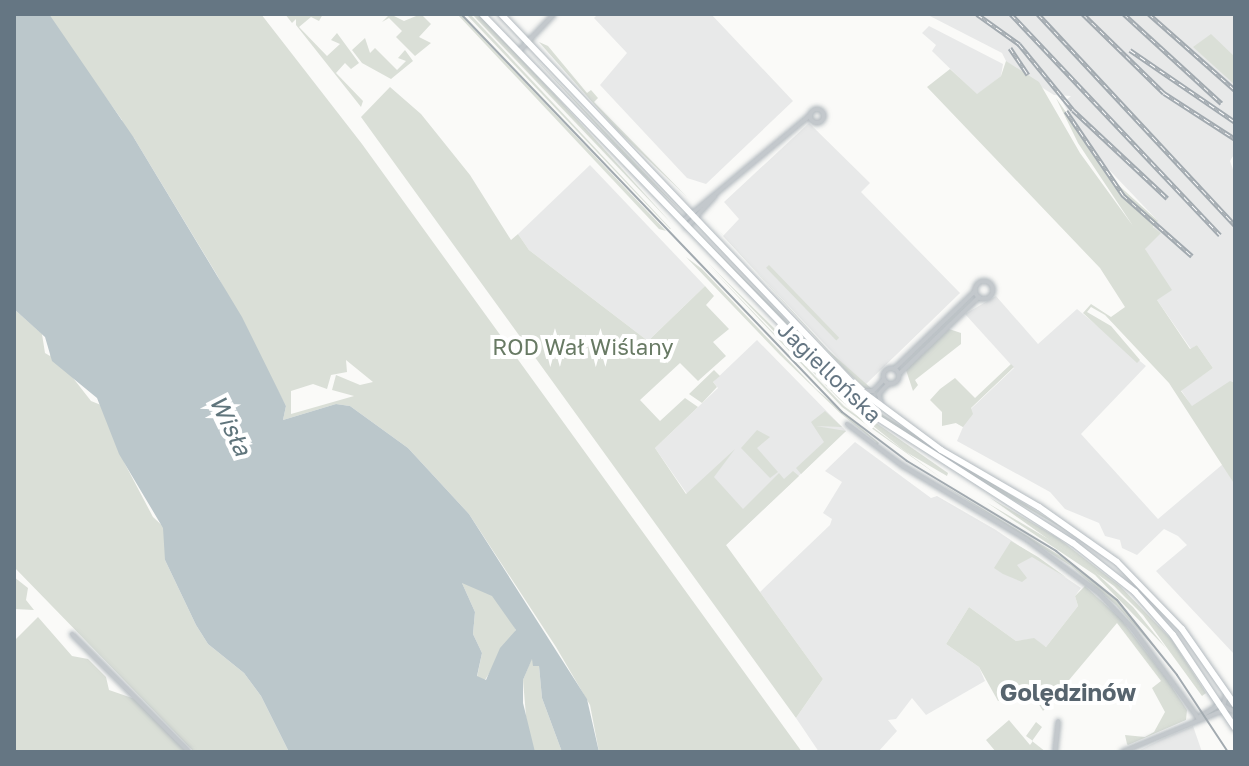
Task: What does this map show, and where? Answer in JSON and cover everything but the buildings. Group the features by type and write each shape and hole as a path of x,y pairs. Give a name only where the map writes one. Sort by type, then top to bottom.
{"main road":[{"name":"Jagiellońska","path":"482,14 864,409 1073,543 1125,583 1164,623 1235,728"},
{"name":"Jagiellońska","path":"501,14 856,387 887,412 1117,562 1174,619 1235,705"}],"street":[{"path":"518,52 554,14"},
{"path":"684,226 810,115"},
{"path":"856,387 871,392 886,381 897,381 899,374 979,297 991,296 991,286 981,282 894,369 886,371 886,381 878,396 887,412"},
{"path":"975,291 979,297"},
{"path":"894,369 899,374"},
{"name":"Jagiellońska","path":"847,424 903,466 1026,539 1098,592 1132,628 1198,718"},
{"path":"72,634 189,752"},
{"path":"1223,707 1225,689"},
{"path":"1122,752 1223,707 1235,712"},
{"path":"1055,752 1058,721"}],"shaded area":[{"path":"598,14 711,14 793,101 706,184 687,178 600,85 627,53 594,18"},
{"path":"926,14 1235,14 1235,153 1230,161 1235,175 1235,472 1181,390 1213,368 1197,345 1191,349 1157,300 1145,249 1157,220 1094,154 1063,103 1071,96 1054,95 1009,67 1002,53"},
{"path":"929,26 1003,64 1001,76 977,95 932,51 936,45 922,33"},
{"path":"809,123 870,183 861,192 960,293 864,386 723,236 739,219 724,202"},
{"path":"590,165 705,286 648,341 529,250 518,234"},
{"path":"996,296 1038,344 1077,309 1146,366 1081,434 1158,519 1223,464 1235,485 1234,654 1156,571 1187,545 1178,536 1164,529 1137,555 1122,548 1120,540 1105,536 1099,523 1065,509 1050,492 957,441 963,427 956,423 1014,368 965,314"},
{"path":"757,340 846,431 724,547 655,448 718,388 713,382"},
{"path":"855,442 931,498 937,496 996,530 1081,588 1075,596 1078,606 1046,647 1033,639 1016,641 969,607 946,644 979,667 985,681 926,715 912,698 896,719 888,720 897,731 878,752 819,752 796,718 823,679 760,592 830,525 832,519 823,513 842,482 825,471"},
{"path":"1193,726 1202,752 1136,752 1162,739"}],"green space":[{"path":"46,14 261,14 362,144 802,752 599,752 590,705 556,647 469,514 408,448 350,406 336,404 283,420 286,406 217,275 134,138 124,133 122,120","holes":["346,360 373,382 360,385 336,375 332,390 354,396 291,414 291,391 313,384 327,389 331,375 347,372"]},
{"path":"285,14 323,14 319,21 311,17 299,27 327,56 340,44 331,40 337,33 359,63 351,69 345,63 336,73 363,101 361,107 296,25 296,19 292,23"},
{"path":"390,14 404,21 421,14 431,24 419,37 431,43 415,56 396,37 402,31 389,18 382,22"},
{"path":"457,14 460,14 666,231 659,229"},
{"path":"466,14 470,14 671,229 670,229"},
{"path":"472,14 478,14 673,225"},
{"path":"1211,34 1235,57 1235,85 1193,47"},
{"path":"365,38 370,53 375,48 397,70 406,61 398,58 405,50 413,61 391,79 362,63 352,50"},
{"path":"539,42 548,46 587,93 591,90 598,98 594,102 687,197 617,130"},
{"path":"528,51 681,211 683,213 637,169"},
{"path":"1006,61 1039,82 1080,153 1133,226 1078,143 1056,98 1115,182 1158,221 1153,227 1161,233 1145,249 1172,290 1157,300 1190,349 1197,345 1213,368 1181,391 1192,406 1230,381 1235,383 1235,485 1169,383 1105,315 1091,307 1087,312 1111,326 1140,360 1137,363 1083,313 1091,304 1111,317 1125,307 1100,268 927,87 950,69 977,94 1001,76"},
{"name":"ROD Wał Wiślany","path":"390,87 421,114 470,175 511,240 518,234 529,250 648,341 705,286 714,296 706,305 729,329 713,342 726,356 698,381 680,363 640,400 660,421 685,398 698,407 655,448 686,494 735,449 714,477 743,509 779,473 784,479 793,471 799,476 726,545 823,679 796,718 361,117"},
{"path":"712,223 828,350 872,389 865,389 845,370"},
{"path":"700,235 877,411 1076,536 930,452 871,410"},
{"path":"686,257 702,269 816,389 879,443 877,446 876,442 840,413 780,355"},
{"path":"708,263 856,409 948,473 947,476 906,452 839,399"},
{"path":"707,264 844,406 944,480 842,407"},
{"path":"769,265 839,338 836,340 766,268"},
{"path":"14,309 42,334 45,353 50,356 52,351 91,401 101,405 125,464 153,517 168,531 165,560 196,625 208,644 244,673 261,696 289,752 194,752 14,567"},
{"path":"949,329 961,333 961,344 915,380 918,385 913,391 906,370"},
{"path":"1011,364 1014,367 971,408 973,414 963,427 956,423 942,426 942,412 930,400 940,389 955,378 975,398"},
{"path":"714,370 720,376 713,382 717,387 702,403 689,394"},
{"path":"825,411 842,427 816,426 846,431 801,474 796,468 824,442 811,422"},
{"path":"757,430 770,437 757,448 778,472 770,478 741,448"},
{"path":"932,478 1069,561 1118,602 1159,653 1116,605 1071,566"},
{"path":"989,497 1058,538 1120,586 1172,640 1206,693 1202,696 1143,615 1114,586"},
{"path":"986,502 1050,540 1094,571 1133,607 1166,648 1095,575"},
{"path":"1011,541 1067,578 1032,557 1017,565 1027,578 1022,582 1003,574 994,568"},
{"path":"14,577 28,588 26,600 34,610 14,609"},
{"path":"462,583 490,584 516,630 485,680 477,677 482,653 473,634 475,612"},
{"path":"1085,586 1121,619 1166,678 1187,710 1186,720 1128,745 1127,744 1125,735 1145,737 1154,732 1165,712 1152,688 1161,681 1117,623 1043,711 1027,685 998,701 979,667 946,644 969,607 1016,641 1034,638 1046,647 1078,606 1075,596"},
{"path":"38,617 72,656 88,659 106,677 109,690 135,699 187,752 14,752 14,641"},
{"path":"532,658 539,666 542,698 562,752 529,752 523,680"},
{"path":"1009,720 1030,745 1033,741 1046,752 996,752 986,740"},
{"path":"1036,722 1042,727 1032,741 1026,736"}],"water":[{"name":"Wisła","path":"14,14 49,14 134,138 242,317 286,406 283,420 336,404 350,406 408,448 469,514 587,699 599,752 562,752 542,698 539,666 533,666 532,659 523,680 523,703 535,752 289,752 261,696 244,673 208,644 196,625 165,560 163,528 119,454 97,398 52,361 45,337 14,309","holes":["462,583 492,596 516,630 500,648 486,680 477,676 482,653 473,634 475,612"]}],"tram line":[{"path":"461,14 842,412 907,461 1056,551 1117,600 1177,675 1228,752"}],"railway":[{"path":"977,14 1019,44 1073,110 1167,198"},
{"path":"1011,14 1220,235"},
{"path":"1038,14 1235,225"},
{"path":"1083,14 1164,93 1235,139"},
{"path":"1124,14 1221,103"},
{"path":"1149,14 1235,90"},
{"path":"1010,48 1028,75"},
{"path":"1130,50 1235,122"},
{"path":"1066,111 1123,195 1192,256"}],"district":[{"name":"Golędzinów","path":"1068,692"}]}
